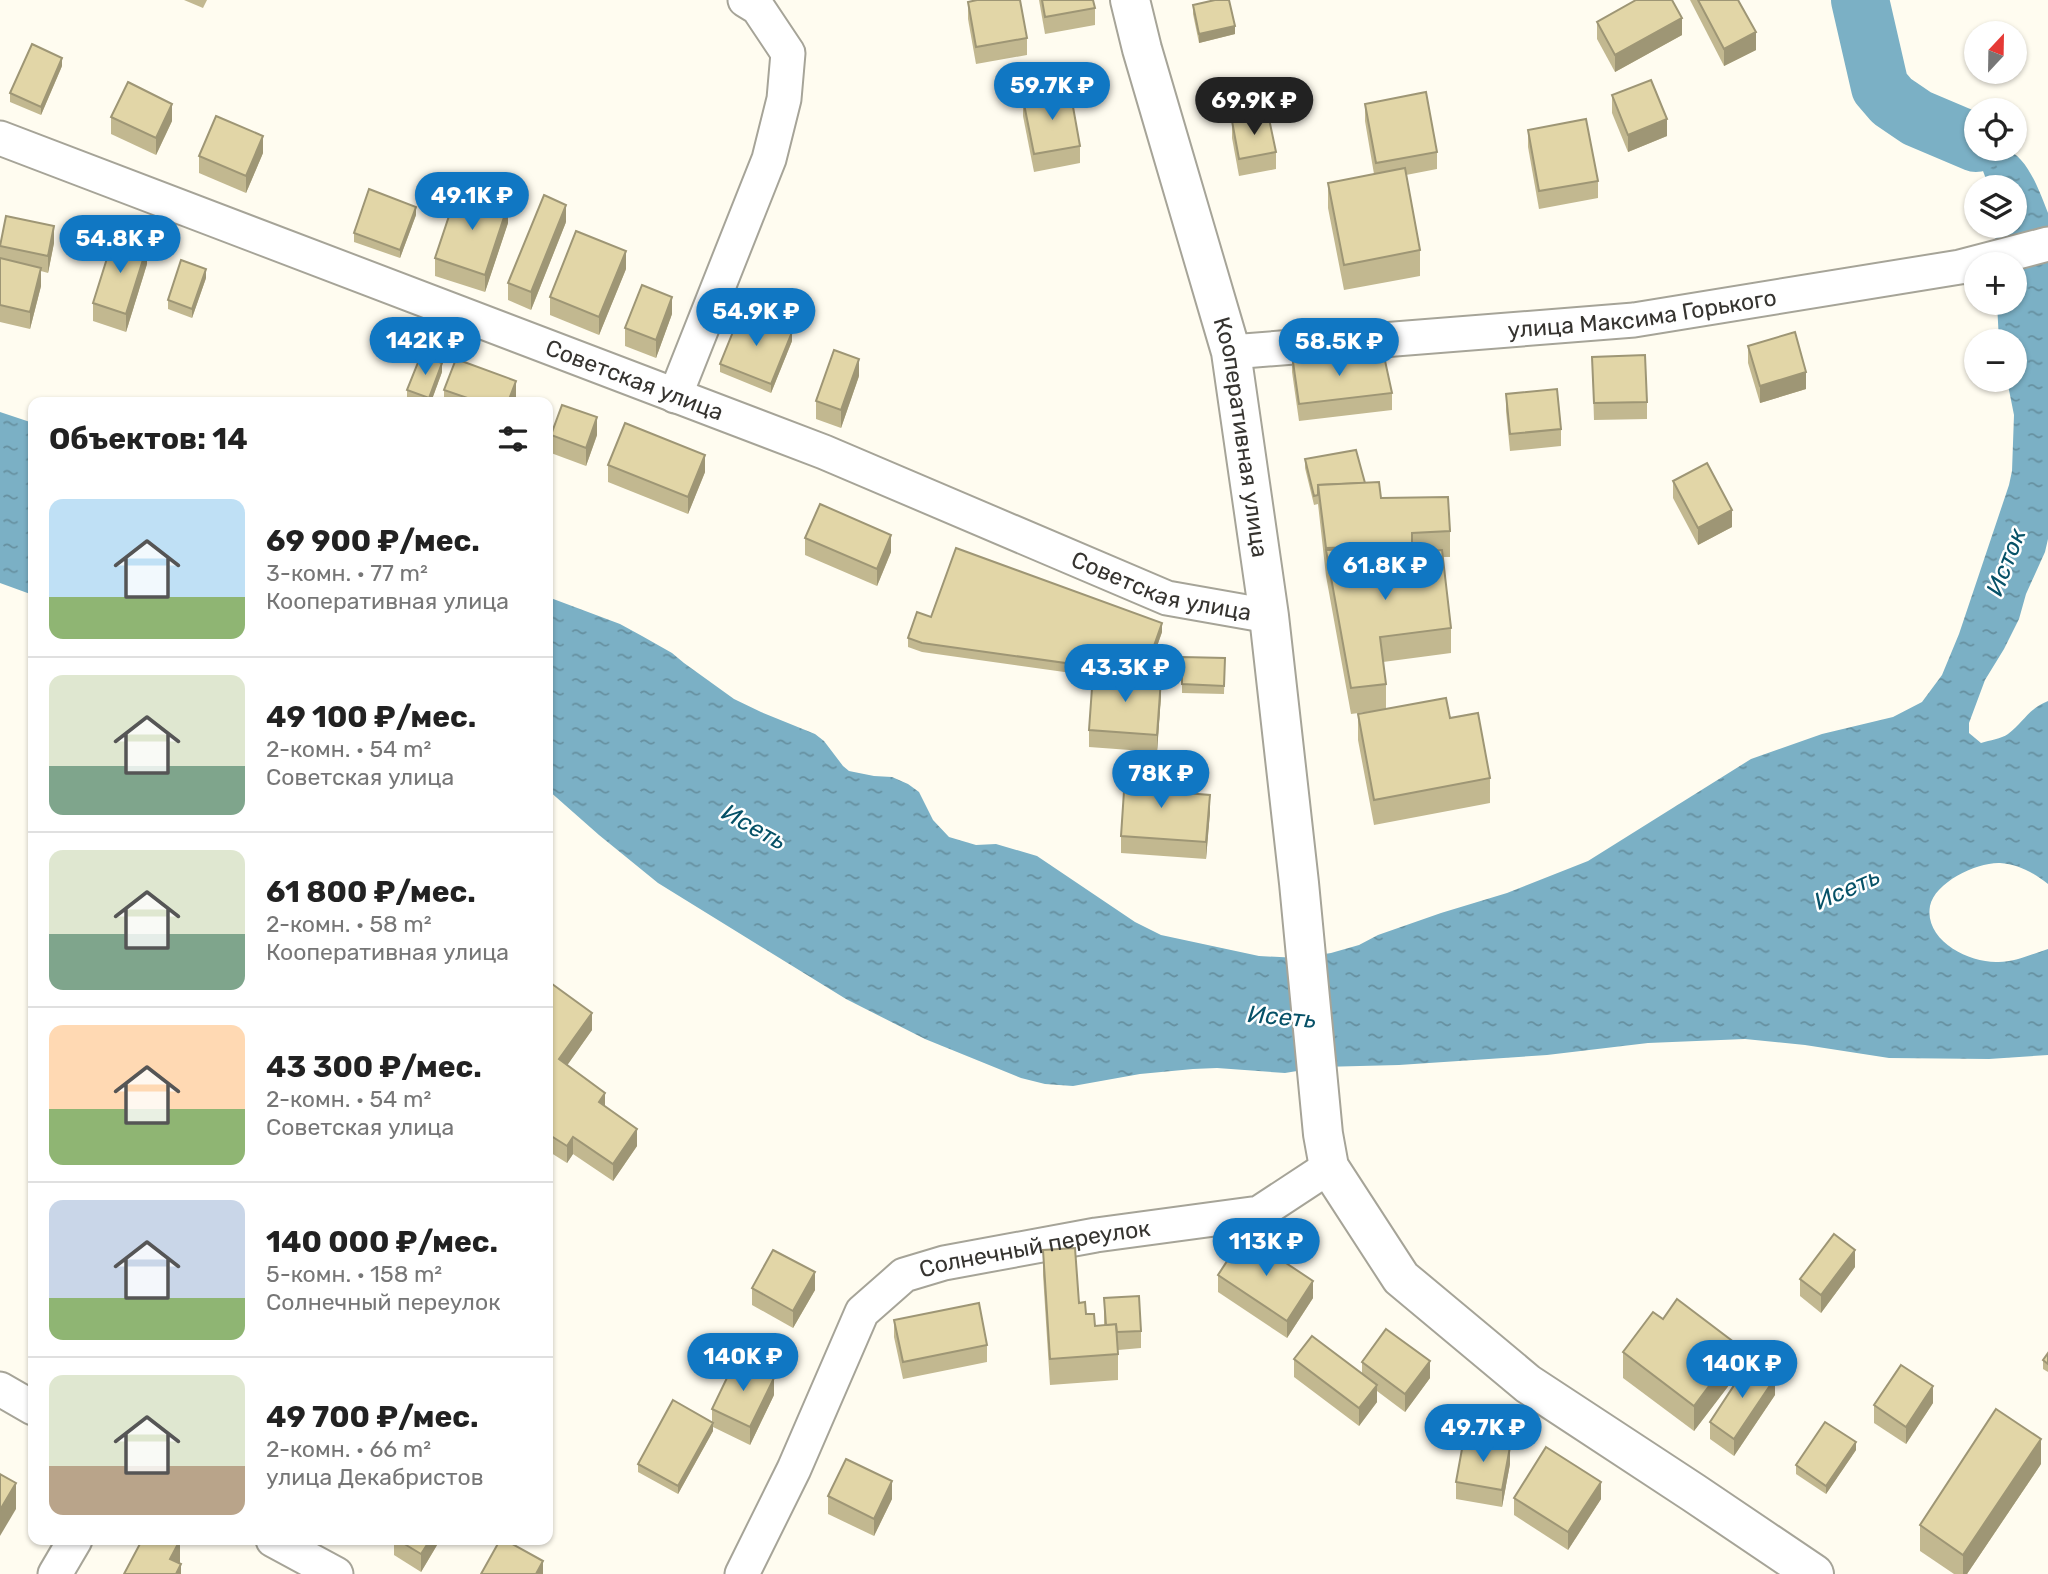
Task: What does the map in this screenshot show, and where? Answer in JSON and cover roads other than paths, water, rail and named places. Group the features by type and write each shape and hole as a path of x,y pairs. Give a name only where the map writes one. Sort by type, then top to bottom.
{"main road":[{"name":"Кооперативная улица","path":"1130,0 1231,352 1269,616 1300,883 1326,1151"},
{"path":"1326,1151 1401,1278 1528,1384 1814,1574"}],"street":[{"path":"675,396 769,159 784,99 788,53 758,8 745,0"},
{"name":"Советская улица","path":"0,138 824,452 1167,598 1269,616"},
{"name":"улица Максима Горького","path":"1231,352 1634,320 1960,267 2048,244"},
{"name":"Солнечный переулок","path":"742,1574 794,1469 862,1312 904,1275 944,1263 1096,1235 1259,1213 1326,1151"},
{"path":"0,1388 28,1405"},
{"path":"55,1574 72,1545"},
{"path":"282,1545 336,1574"}],"water":[{"name":"Исеть","path":"1980,161 2022,161 2032,175 2048,213 2048,539 2019,619 1985,680 1969,723 1969,733 1981,743 2002,737 2048,701 2048,884 2013,865 2000,863 1980,866 1958,875 1940,889 1930,906 1930,918 1941,939 1950,947 1973,958 2002,962 2048,949 2048,1055 1989,1059 1889,1058 1745,1039 1648,1043 1547,1055 1399,1065 1321,1067 1285,1073 1193,1069 1140,1074 1073,1086 1045,1084 1021,1078 925,1039 846,999 658,883 553,794 553,599 620,624 672,653 734,699 815,734 849,771 892,777 908,784 919,792 933,820 949,837 976,845 996,844 1037,856 1135,922 1161,935 1259,956 1299,958 1331,953 1441,913 1507,893 1588,861 1751,759 1822,734 1893,717 1922,702 1942,675 1959,634 2009,485 2014,415 2009,392 2027,392 2027,329 1998,329 1998,315 2027,315 2027,252 1996,252 1995,238 2027,238 2027,175 1984,175"},
{"path":"0,412 28,421 28,593 0,583"}],"waterway":[{"name":"Исток","path":"1860,0 1880,87 1892,101 1917,118 1964,138"}]}
